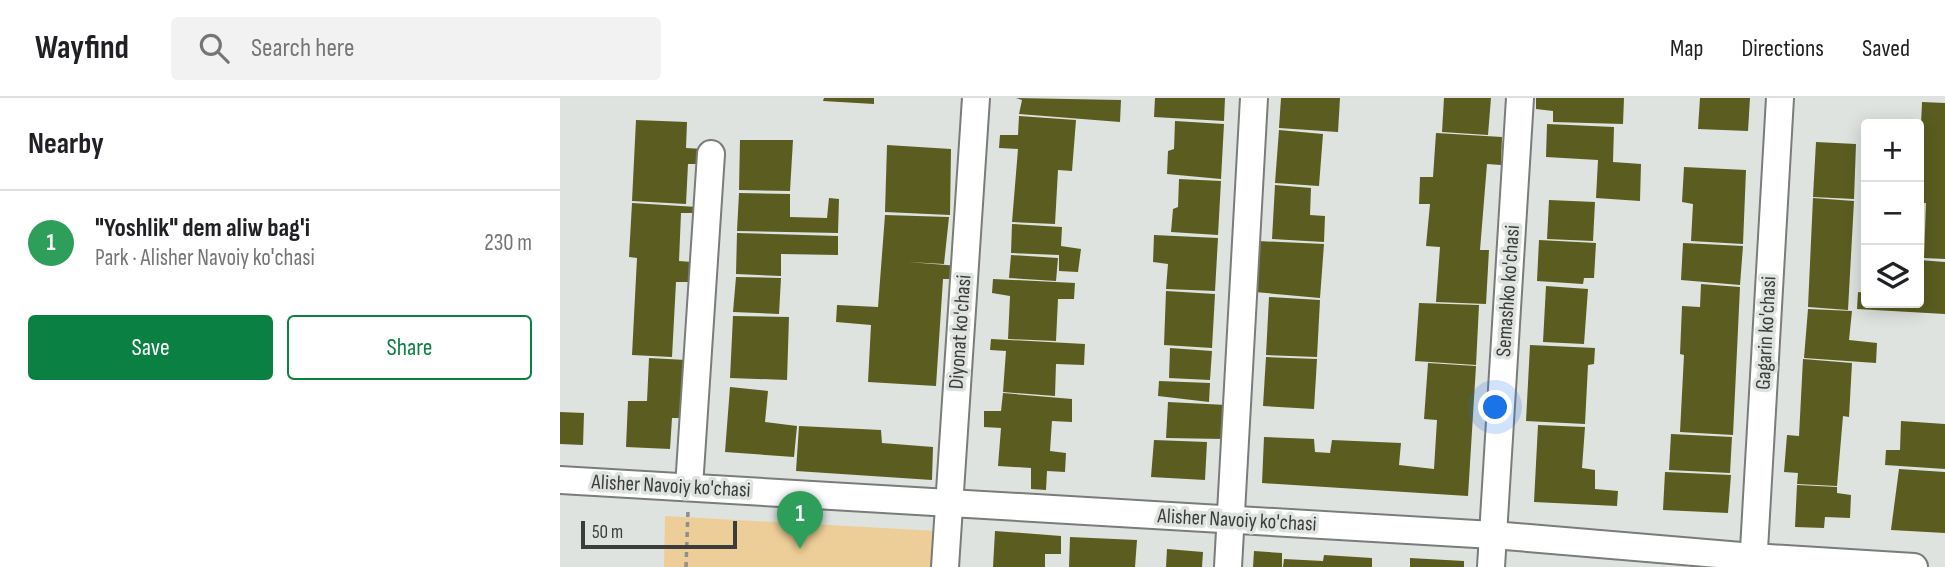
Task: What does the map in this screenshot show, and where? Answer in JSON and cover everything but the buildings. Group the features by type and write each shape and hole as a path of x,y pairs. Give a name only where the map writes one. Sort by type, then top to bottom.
{"street":[{"name":"Diyonat ko'chasi","path":"945,567 976,98"},
{"path":"1228,567 1254,98"},
{"name":"Semashko ko'chasi","path":"1492,567 1520,98"},
{"name":"Gagarin ko'chasi","path":"1753,562 1780,98"},
{"path":"689,487 712,154"},
{"name":"Alisher Navoiy ko'chasi","path":"560,480 1493,535 1753,562 1914,567"}],"path":[{"path":"685,567 689,487"}],"shaded area":[{"path":"665,516 938,531 936,567 664,567"}],"place":[{"name":"\"Yoshlik\" dem aliw bag'i","path":"800,549"}]}
